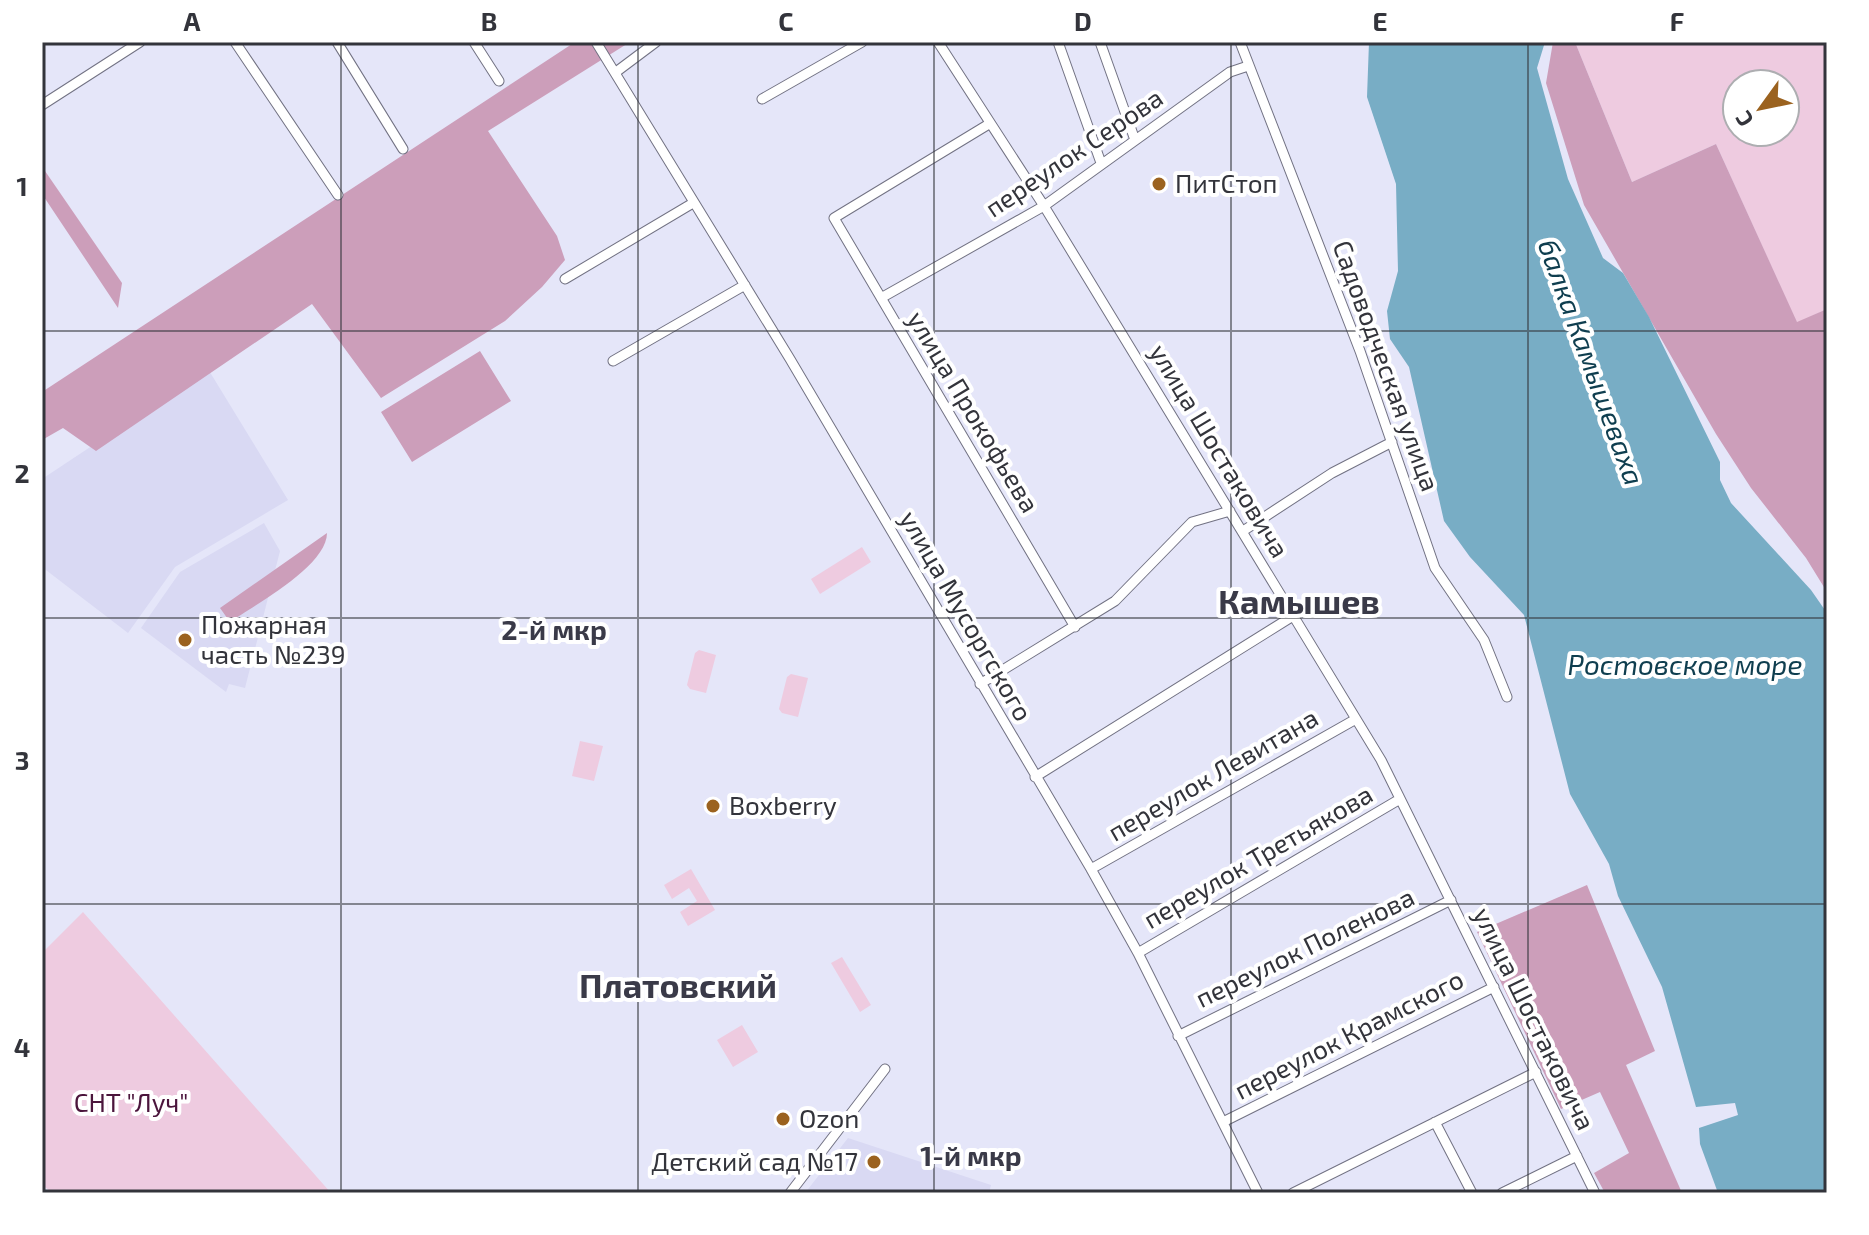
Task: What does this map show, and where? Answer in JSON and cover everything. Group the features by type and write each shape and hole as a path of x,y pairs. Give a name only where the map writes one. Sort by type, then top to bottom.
{"street":[{"path":"42,105 140,42"},
{"path":"235,42 338,195"},
{"path":"337,42 403,149"},
{"path":"474,42 499,81"},
{"name":"улица Мусоргского","path":"596,42 745,285 1091,869 1138,953 1258,1193"},
{"path":"616,72 656,42"},
{"path":"762,99 862,42"},
{"name":"улица Шостаковича","path":"938,42 1044,206 1356,719 1451,900 1595,1193"},
{"path":"1058,42 1101,163"},
{"path":"1100,42 1135,140"},
{"name":"Садоводческая улица","path":"1240,42 1360,351 1435,568 1484,640 1507,697"},
{"name":"переулок Серова","path":"881,298 1044,206 1230,72 1248,66"},
{"name":"улица Прокофьева","path":"989,124 834,218 1075,627"},
{"path":"565,279 693,203"},
{"path":"613,361 745,285"},
{"path":"1243,531 1332,473 1392,442"},
{"path":"980,684 1115,601 1192,522 1230,511"},
{"path":"1035,777 1293,616"},
{"name":"переулок Левитана","path":"1091,869 1356,719"},
{"name":"переулок Третьякова","path":"1138,953 1400,799"},
{"name":"переулок Поленова","path":"1178,1036 1451,900"},
{"name":"переулок Крамского","path":"1223,1122 1494,987"},
{"path":"790,1193 885,1069"},
{"path":"1293,1193 1536,1072"},
{"path":"1435,1122 1472,1193"},
{"path":"1502,1193 1577,1156"}],"shaded area":[{"path":"575,42 630,42 488,131 557,236 565,260 542,287 505,321 381,398 312,304 96,451 63,428 42,440 42,392"},
{"path":"1553,42 1575,42 1632,182 1716,144 1797,322 1827,309 1827,592 1806,558 1751,488 1716,434 1584,205 1546,83"},
{"path":"45,171 122,283 118,308 42,194"},
{"path":"480,351 511,401 412,462 381,412"},
{"path":"208,369 288,500 175,567 128,633 42,567 42,479"},
{"path":"264,523 280,551 245,688 229,684 226,692 141,628 180,572"},
{"path":"327,533 324,546 303,571 230,622 220,608"},
{"path":"1587,885 1655,1051 1626,1065 1682,1193 1605,1193 1594,1173 1629,1153 1600,1092 1561,1109 1477,932"},
{"name":"Детский сад №17","path":"848,1138 991,1185 989,1193 805,1193"}],"green space":[{"path":"1575,42 1827,42 1827,309 1797,323 1716,144 1632,182"},
{"path":"862,547 871,562 820,594 811,579"},
{"path":"699,650 716,655 706,693 690,689 687,685 695,653"},
{"path":"791,674 808,678 798,717 782,713 779,709 787,677"},
{"path":"580,741 603,746 594,781 572,776"},
{"path":"691,869 715,910 688,926 680,912 697,901 689,888 672,899 664,885"},
{"name":"СНТ \"Луч\"","path":"83,912 331,1193 53,1193 42,1185 42,953"},
{"path":"842,957 871,1005 860,1012 831,963"},
{"path":"742,1025 758,1052 733,1067 717,1040"}],"water":[{"name":"Ростовское море","path":"1369,42 1545,42 1537,68 1568,179 1603,258 1623,273 1649,317 1720,462 1720,480 1731,503 1811,590 1827,613 1827,1193 1718,1193 1700,1144 1699,1128 1738,1115 1735,1103 1696,1107 1662,987 1618,896 1609,864 1570,794 1524,615 1470,557 1444,521 1409,367 1390,339 1387,311 1398,271 1396,184 1367,97"}],"place":[{"name":"ПитСтоп","path":"1159,184"},
{"name":"Пожарная часть №239","path":"185,640"},
{"name":"Boxberry","path":"713,806"},
{"name":"Ozon","path":"783,1119"},
{"name":"Детский сад №17","path":"874,1162"}],"district":[{"name":"Камышев","path":"1299,602"},
{"name":"2-й мкр","path":"554,630"},
{"name":"Платовский","path":"678,986"},
{"name":"1-й мкр","path":"971,1156"}],"water label":[{"name":"балка Камышеваха","path":"1591,362"}]}
